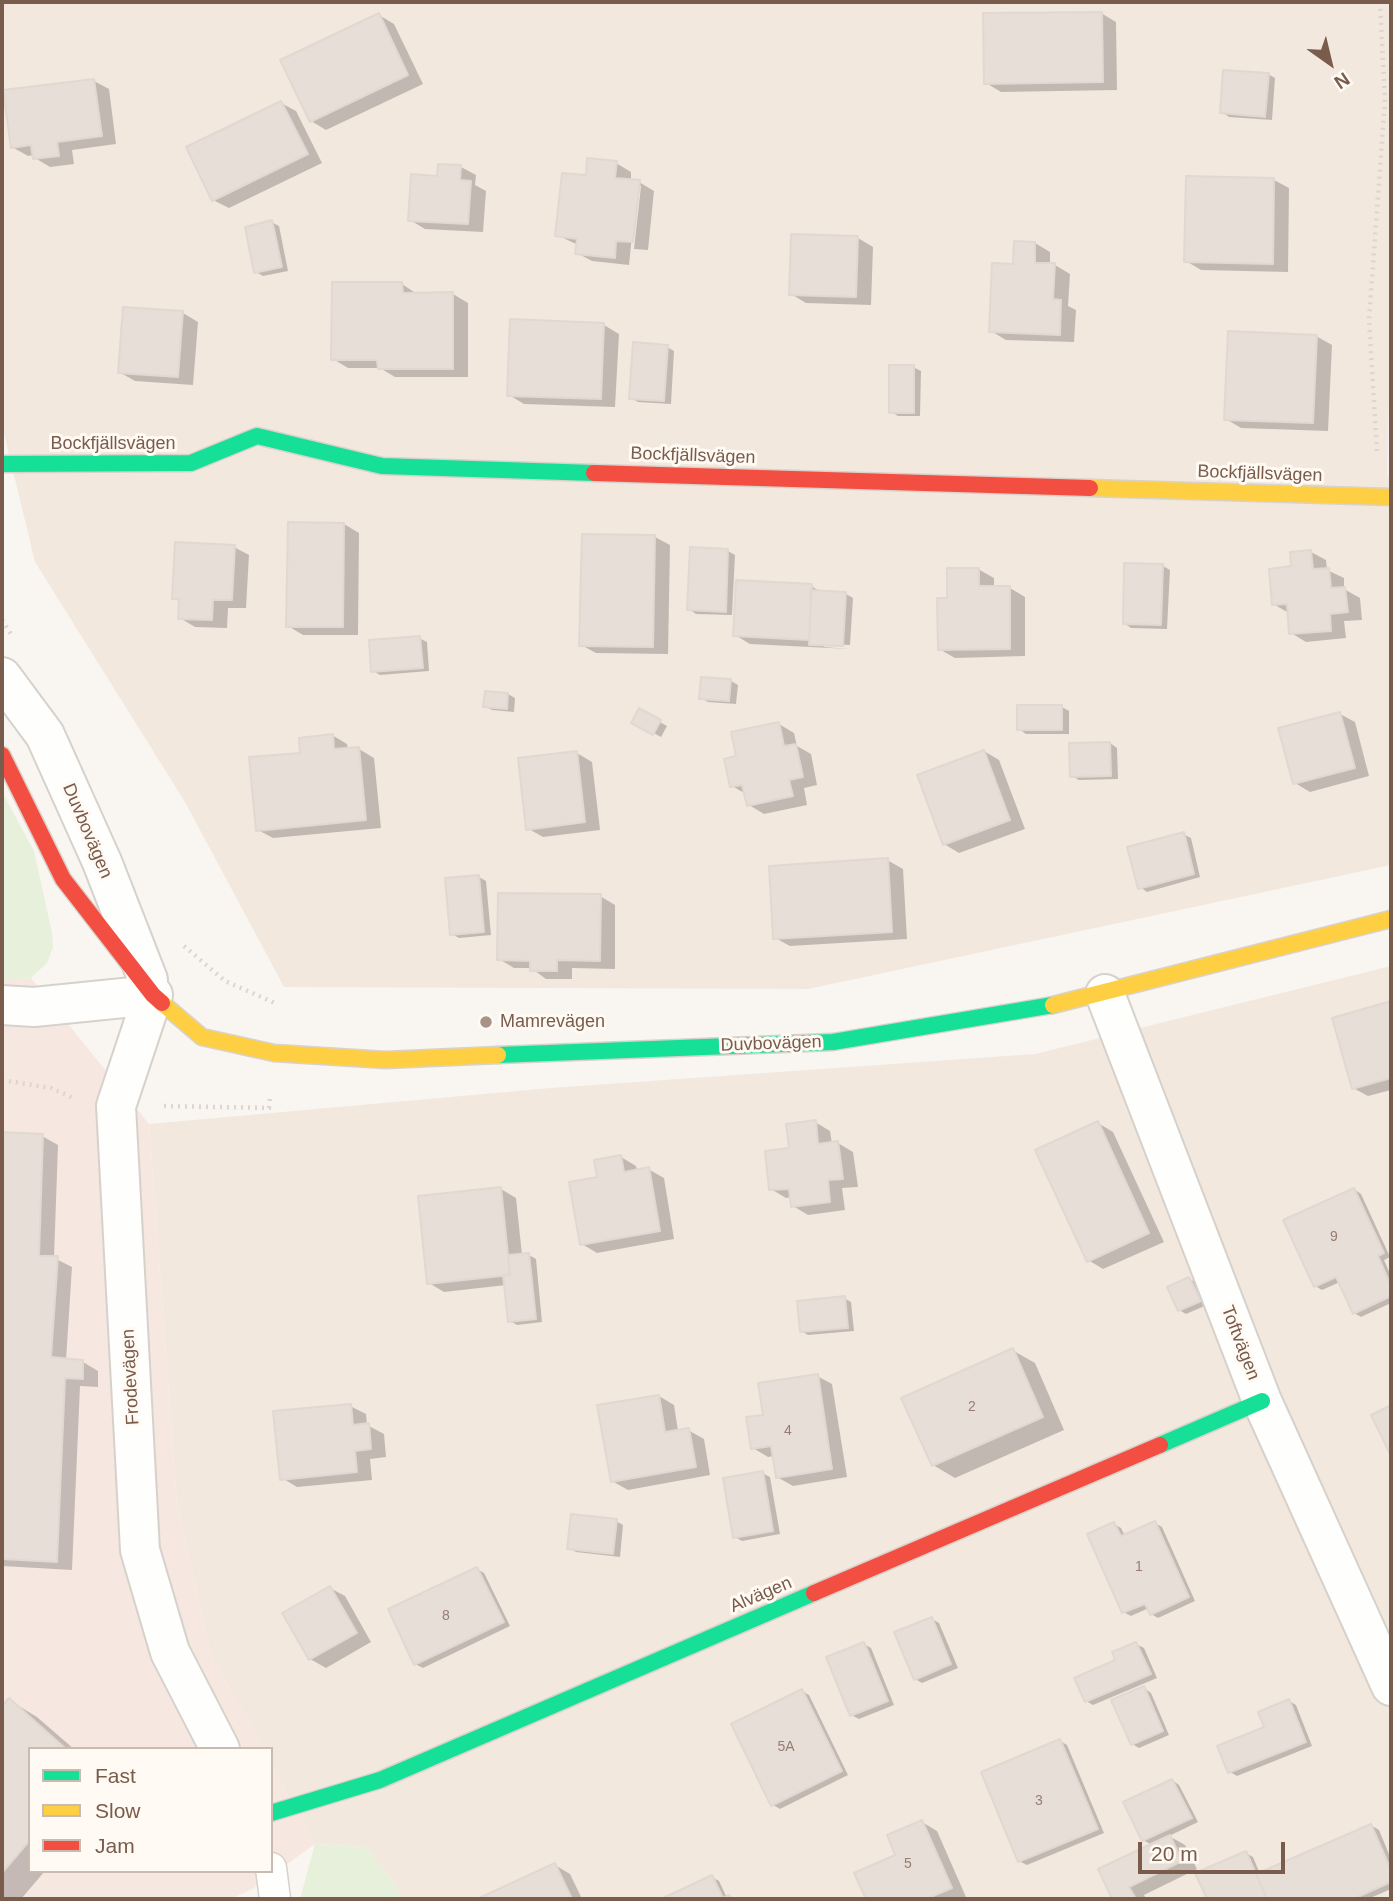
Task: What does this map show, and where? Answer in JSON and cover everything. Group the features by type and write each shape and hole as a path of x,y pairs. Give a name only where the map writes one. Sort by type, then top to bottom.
{"street":[{"name":"Bockfjällsvägen","path":"2,464 191,463 257,436 382,466 1385,497"},
{"name":"Duvbovägen","path":"2,677 46,735 102,862 153,995"},
{"name":"Duvbovägen","path":"2,755 63,879 153,995 202,1037 274,1053 386,1060 833,1042 1055,1005 1105,994 1391,919"},
{"name":"Toftvägen","path":"1105,994 1262,1401 1391,1686"},
{"path":"2,1005 34,1007 153,995"},
{"name":"Frodevägen","path":"153,995 116,1106 140,1550 170,1652 219,1747"},
{"name":"Alvägen","path":"273,1812 380,1780 1262,1401"}],"lane":[{"path":"272,1873 275,1899"}],"path":[{"path":"1380,2 1385,100 1368,320 1385,497"}],"shaded area":[{"path":"2,2 1391,2 1391,330 1387,476 1391,477 1391,865 808,989 284,987 185,802 35,562 2,425"},
{"path":"1391,330 1391,477 1387,477"},
{"path":"1391,966 1391,1899 400,1899 396,1885 365,1847 315,1844 273,1768 273,1747 262,1747 211,1656 177,1504 149,1124 551,1088 1035,1054"},
{"path":"31,978 149,1124 177,1504 211,1656 262,1747 28,1747 28,1873 273,1873 273,1768 315,1844 254,1888 231,1899 2,1899 2,981"}],"green space":[{"path":"2,792 34,851 53,947 47,963 31,978 3,981"},
{"path":"315,1844 365,1847 396,1885 400,1899 300,1899"}],"building":[{"path":"1102,12 1103,82 984,84 983,13"},
{"path":"379,13 408,75 310,122 280,60"},
{"path":"1223,70 1269,73 1265,117 1220,113"},
{"path":"94,79 102,136 57,142 59,156 33,159 31,145 11,148 3,90"},
{"path":"281,101 308,154 212,201 186,147"},
{"path":"587,158 617,161 615,178 640,180 633,242 616,241 615,258 575,254 577,239 555,236 562,173 586,175"},
{"path":"438,164 461,165 460,180 471,181 468,224 408,221 411,174 437,176"},
{"path":"1186,176 1274,178 1273,264 1184,262"},
{"path":"272,220 282,267 254,273 245,227"},
{"path":"791,234 858,236 856,297 789,295"},
{"path":"1014,241 1035,242 1035,263 1055,263 1053,299 1061,300 1060,335 989,332 992,263 1013,264"},
{"path":"332,282 402,282 403,293 453,292 453,369 378,369 377,360 331,360"},
{"path":"123,307 183,311 178,377 118,373"},
{"path":"510,319 604,323 601,399 507,396"},
{"path":"1228,331 1317,335 1313,423 1224,420"},
{"path":"633,342 668,345 664,401 629,399"},
{"path":"889,365 914,365 914,413 889,413"},
{"path":"288,522 344,523 343,627 286,627"},
{"path":"582,534 655,535 653,647 579,646"},
{"path":"175,542 235,545 232,600 213,600 212,620 178,619 179,599 172,599"},
{"path":"690,547 728,549 726,612 687,610"},
{"path":"1311,550 1313,569 1329,568 1331,588 1345,587 1348,612 1330,614 1331,631 1289,634 1287,604 1272,605 1269,569 1291,566 1290,552"},
{"path":"1124,563 1163,564 1161,625 1123,624"},
{"path":"947,568 979,568 979,586 1010,586 1010,649 938,650 937,598 947,598"},
{"path":"736,580 812,584 809,640 733,636"},
{"path":"811,590 846,592 843,646 809,645"},
{"path":"420,636 423,668 371,672 369,640"},
{"path":"701,677 731,679 729,701 699,699"},
{"path":"485,691 508,693 507,709 483,707"},
{"path":"1017,705 1062,705 1062,730 1017,730"},
{"path":"639,708 661,720 653,735 631,723"},
{"path":"1340,712 1355,768 1293,784 1278,728"},
{"path":"779,722 784,746 796,744 803,777 789,780 793,796 747,806 742,785 730,787 724,759 736,756 731,732"},
{"path":"333,734 334,749 359,747 366,820 256,831 249,757 300,753 299,738"},
{"path":"1110,742 1111,776 1070,777 1069,743"},
{"path":"984,750 1010,820 943,845 917,775"},
{"path":"577,751 585,822 526,830 518,758"},
{"path":"1184,832 1194,874 1138,889 1127,847"},
{"path":"888,858 892,932 773,939 769,866"},
{"path":"479,875 484,932 450,935 445,878"},
{"path":"498,893 601,894 600,961 557,960 557,971 530,971 530,961 497,960"},
{"path":"1391,1001 1391,1078 1352,1089 1332,1018"},
{"path":"816,1120 818,1144 838,1141 843,1179 828,1180 830,1202 791,1207 789,1189 769,1190 765,1151 789,1148 786,1124"},
{"path":"1098,1121 1149,1233 1087,1262 1035,1150"},
{"path":"2,1132 43,1134 39,1256 58,1256 51,1357 83,1360 83,1379 65,1378 57,1562 2,1559"},
{"path":"621,1155 624,1172 649,1167 660,1231 580,1245 569,1182 597,1177 594,1160"},
{"path":"501,1187 510,1275 427,1284 418,1196"},
{"path":"1354,1188 1384,1253 1378,1256 1391,1286 1391,1296 1353,1314 1336,1277 1314,1287 1283,1220"},
{"path":"529,1253 536,1319 508,1322 503,1275 510,1275 508,1255"},
{"path":"1189,1277 1201,1301 1178,1311 1167,1287"},
{"path":"845,1296 848,1328 800,1332 797,1301"},
{"path":"1013,1348 1043,1417 932,1466 901,1398"},
{"path":"818,1374 832,1469 776,1478 771,1446 751,1449 746,1417 763,1415 758,1383"},
{"path":"659,1395 665,1432 689,1428 696,1467 611,1482 597,1405"},
{"path":"351,1404 353,1425 369,1423 371,1449 355,1451 357,1472 280,1480 273,1411"},
{"path":"1391,1405 1391,1456 1371,1415"},
{"path":"763,1471 773,1531 733,1538 723,1478"},
{"path":"571,1514 617,1519 613,1554 567,1549"},
{"path":"1155,1521 1189,1597 1150,1615 1145,1604 1122,1613 1087,1534 1114,1522 1121,1536"},
{"path":"477,1567 504,1622 414,1665 388,1609"},
{"path":"330,1586 357,1633 309,1660 282,1613"},
{"path":"932,1617 951,1664 914,1680 894,1632"},
{"path":"864,1642 888,1701 850,1716 826,1657"},
{"path":"1136,1642 1151,1674 1085,1702 1074,1678 1115,1660 1112,1652"},
{"path":"1144,1686 1163,1731 1131,1745 1111,1700"},
{"path":"802,1689 842,1771 771,1806 731,1724"},
{"path":"9,1698 64,1747 28,1747 28,1842 2,1873 2,1706"},
{"path":"1289,1699 1306,1742 1228,1773 1217,1746 1264,1727 1258,1712"},
{"path":"1060,1739 1098,1829 1018,1862 981,1772"},
{"path":"1172,1779 1192,1818 1142,1841 1123,1802"},
{"path":"922,1820 952,1888 926,1899 866,1899 854,1873 895,1855 887,1835"},
{"path":"1371,1824 1391,1870 1391,1882 1353,1899 1267,1899 1256,1874"},
{"path":"1170,1835 1182,1861 1129,1887 1136,1899 1112,1899 1098,1869"},
{"path":"1246,1851 1267,1899 1207,1899 1195,1873"},
{"path":"555,1863 572,1899 477,1899"},
{"path":"712,1875 723,1898 729,1895 732,1899 661,1899"}],"traffic: fast":[{"path":"2,464 191,463 257,436 382,466 594,473"},
{"path":"498,1055 833,1042 1053,1005"},
{"path":"1160,1445 1262,1401"},
{"path":"273,1812 380,1780 814,1593"}],"traffic: slow":[{"path":"1090,488 1391,497"},
{"path":"1053,1005 1391,919"},
{"path":"162,1003 202,1037 274,1053 386,1060 498,1055"}],"traffic: jam":[{"path":"594,473 1090,488"},
{"path":"2,755 63,879 162,1003"},
{"path":"814,1593 1160,1445"}],"place":[{"name":"Mamrevägen","path":"486,1022"}]}
